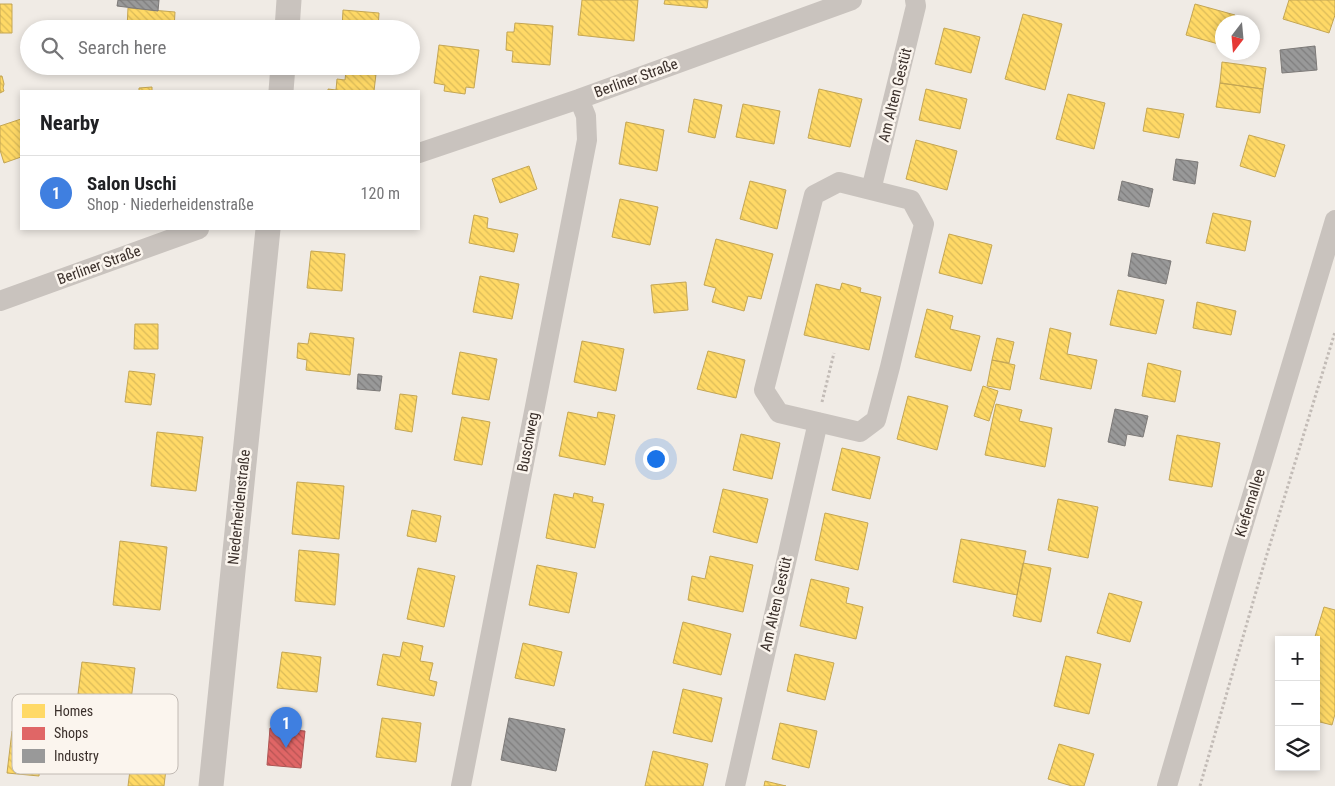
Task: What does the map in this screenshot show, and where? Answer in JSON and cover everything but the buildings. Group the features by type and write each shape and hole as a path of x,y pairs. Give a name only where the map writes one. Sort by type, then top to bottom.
{"street":[{"path":"288,20 290,0"},
{"name":"Berliner Straße","path":"420,153 579,99 852,0"},
{"name":"Am Alten Gestüt","path":"872,190 916,6 915,0"},
{"path":"281,90 282,75"},
{"name":"Buschweg","path":"461,786 587,140 586,116 579,99"},
{"path":"839,182 872,190 911,200 924,224 876,420 860,432 778,412 764,390 814,195 839,182"},
{"name":"Kiefernallee","path":"1167,786 1231,565 1335,220"},
{"name":"Berliner Straße","path":"0,300 196,230"},
{"name":"Niederheidenstraße","path":"211,786 268,230"},
{"name":"Am Alten Gestüt","path":"735,786 818,422"}],"path":[{"path":"1200,786 1264,564 1335,332"},
{"path":"818,422 834,353"}],"place":[{"name":"Salon Uschi","path":"286,748"}]}
